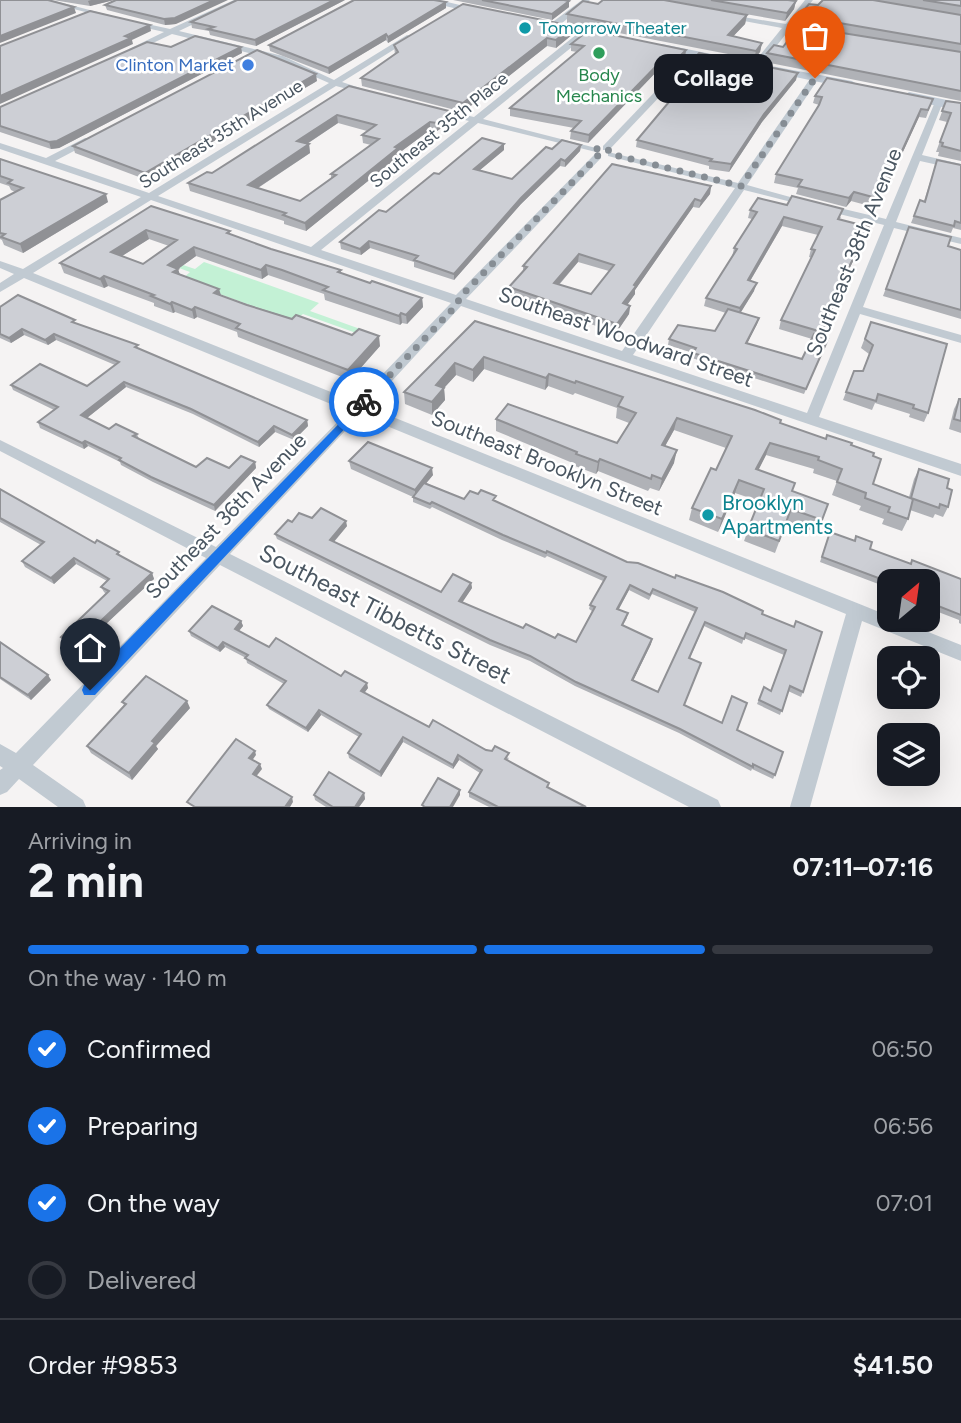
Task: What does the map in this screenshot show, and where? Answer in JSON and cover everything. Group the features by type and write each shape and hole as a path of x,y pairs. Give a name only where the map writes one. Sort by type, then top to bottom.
{"main road":[{"path":"424,0 491,13"},
{"path":"547,24 622,40"},
{"path":"647,44 868,88"},
{"path":"895,93 961,107"}],"street":[{"path":"42,0 113,17"},
{"path":"127,52 240,0"},
{"path":"547,24 586,0"},
{"path":"744,64 788,27 809,0"},
{"path":"74,19 110,4"},
{"path":"444,17 459,7"},
{"path":"723,15 828,34"},
{"path":"125,20 286,60 335,83 378,96"},
{"name":"Southeast 35th Avenue","path":"0,288 421,30"},
{"name":"Southeast 35th Place","path":"312,252 586,32"},
{"path":"237,62 275,42"},
{"name":"Southeast 36th Avenue","path":"0,785 696,54"},
{"path":"625,357 815,78"},
{"name":"Southeast 38th Avenue","path":"811,419 939,102"},
{"path":"429,108 961,241"},
{"path":"46,162 102,132"},
{"name":"Southeast Woodward Street","path":"0,146 961,470"},
{"path":"917,157 961,167"},
{"name":"Southeast Brooklyn Street","path":"0,264 961,653"},
{"path":"857,309 961,339"},
{"name":"Southeast Tibbetts Street","path":"0,444 711,807"},
{"path":"800,807 856,610"},
{"path":"0,754 76,807"}],"green space":[{"path":"204,262 319,303 310,311 363,330 359,334 303,314 294,321 181,280 190,272 179,268 183,265 195,269"}],"building":[{"path":"0,0 48,0 74,7 0,36"},
{"path":"116,0 214,0 175,18 164,19 105,5"},
{"path":"237,0 334,0 255,40 208,29 214,27 191,22"},
{"path":"354,0 446,2 388,37 386,34 328,68 269,45"},
{"path":"482,0 564,0 569,1 552,14"},
{"path":"603,0 664,0 747,15 728,35 762,43 756,51 567,14 583,1 598,4"},
{"path":"711,0 788,0 796,1 787,13"},
{"path":"823,0 873,0 961,15 961,44 799,16 809,4 818,5"},
{"path":"923,0 961,0 961,6"},
{"path":"463,4 573,26 556,40 547,38 463,103 361,78 398,52 394,45"},
{"path":"90,11 150,25 125,36 131,38 0,96 0,46"},
{"path":"799,26 961,52 961,91 767,53 774,45 783,47"},
{"path":"589,30 686,50 677,59 669,57 665,62 661,61 589,135 571,131 581,121 510,108 584,46 571,44"},
{"path":"195,36 241,47 57,141 49,142 0,126 0,107 147,42 171,47"},
{"path":"257,50 316,74 145,173 73,146"},
{"path":"699,53 798,73 764,114 731,164 710,161 712,159 637,140 701,64 691,62"},
{"path":"827,78 933,99 928,110 921,109 880,199 854,192 849,198 798,186 802,180 776,174 819,105 822,97 815,96"},
{"path":"349,86 453,112 437,123 430,122 395,147 398,148 305,223 283,215 286,213 188,183 207,172 212,173","holes":["337,115 376,125 362,135 379,139 331,174 336,175 300,201 248,185 309,144 297,141"]},
{"path":"946,101 961,103 961,151 942,146 943,143 940,142 951,113 942,111"},
{"path":"482,138 504,144 474,169 512,179 546,147 552,149 562,140 581,145 565,161 561,159 521,198 454,274 414,260 418,256 369,241 360,249 340,242 379,210 386,212 434,173 439,174"},
{"path":"0,159 106,194 20,244 1,237 5,234 0,233 0,200 23,188 8,183 12,180 0,176"},
{"path":"937,160 961,165 961,223 955,221 954,226 914,216 920,200 925,202"},
{"path":"612,164 711,186 701,201 695,199 634,285 636,286 623,303 630,306 617,324 509,287 527,267 523,266","holes":["579,254 614,265 591,294 554,283"]},
{"path":"792,196 843,209 838,219 869,227 847,271 822,332 781,320 815,250 811,249 822,227 784,217 748,280 757,283 740,308 706,298 757,212 750,210 758,198 787,205"},
{"path":"151,206 230,231 227,233 271,249 341,270 338,272 370,283 372,281 422,298 406,315 401,313 399,316 323,290 328,287 282,270 266,265 261,270 194,247 168,265 178,269 173,272 219,289 214,293 247,305 292,319 296,315 352,335 359,329 379,336 348,370 236,328 240,324 195,307 192,310 172,302 170,304 104,276 100,279 60,263","holes":["146,230 177,240 143,264 111,252"]},
{"path":"909,227 951,237 948,246 961,250 961,310 886,289"},
{"path":"18,295 75,320 72,322 138,345 135,347 307,420 292,435 274,426 258,442 191,409 124,382 81,415 109,429 116,424 137,434 133,436 196,467 207,458 229,468 241,456 255,462 214,505 151,477 119,460 121,458 85,441 82,443 38,422 58,407 11,385 40,364 87,386 119,362 54,334 45,340 22,329 9,338 0,334 0,307"},
{"path":"728,309 759,318 746,343 802,359 814,334 828,339 806,389 693,353 696,348 669,339 678,325 715,331"},
{"path":"475,321 755,410 781,420 780,423 826,439 827,435 874,453 873,456 881,459 873,484 913,499 908,519 888,512 890,507 865,498 866,493 837,482 842,469 818,460 819,457 770,443 756,469 795,483 792,491 828,504 822,520 791,509 779,541 748,529 764,489 739,480 722,519 692,508 711,468 716,470 732,436 677,418 662,445 677,450 662,479 652,475 651,479 600,459 598,462 576,454 577,452 496,419 508,404 617,443 636,413 618,406 623,397 549,374 546,378 484,357 473,370 455,363 436,385 444,388 432,402 404,392"},
{"path":"871,322 947,344 928,413 913,408 914,405 878,394 876,401 846,392 854,371 863,371 873,345 865,339"},
{"path":"961,399 961,421 954,419"},
{"path":"368,442 432,468 415,490 349,461"},
{"path":"919,469 949,479 947,488 952,490 948,507 940,504 939,508 911,498"},
{"path":"424,483 464,499 470,491 478,494 481,490 496,496 493,500 627,562 638,563 675,578 676,575 723,592 763,611 762,614 794,627 796,621 822,632 803,692 790,686 782,711 759,700 764,687 771,691 786,650 746,633 744,639 705,622 689,658 701,663 684,705 722,723 732,696 747,703 737,730 783,752 775,775 576,682 530,656 490,640 275,534 288,520 292,522 299,513 312,518 321,508 346,521 330,540 441,592 453,574 471,583 459,601 523,628 526,624 555,638 558,634 576,642 595,607 590,605 606,577 503,535 432,502 430,504 413,497","holes":["630,585 650,595 653,589 697,608 658,692 632,680 652,639 622,625 628,613 617,609"]},
{"path":"0,489 95,543 97,540 119,552 117,554 152,573 74,646 61,637 109,591 101,587 109,579 74,558 51,578 22,561 44,542 0,518"},
{"path":"830,532 855,541 856,536 872,542 870,549 911,564 912,560 935,569 877,569 877,578 822,557"},
{"path":"940,571 961,579 961,615 940,607"},
{"path":"212,606 241,621 235,629 269,647 276,638 341,676 345,671 367,683 361,691 429,727 433,720 486,750 492,751 495,746 509,753 505,759 549,783 547,787 586,807 498,807 469,792 482,770 458,755 453,765 403,737 380,772 348,753 361,734 319,710 306,728 267,705 286,681 245,658 248,655 223,642 218,648 189,631"},
{"path":"0,642 48,675 28,695 0,677"},
{"path":"146,676 187,701 152,741 155,743 129,773 87,746 126,704 122,702"},
{"path":"236,739 255,751 249,758 260,764 253,774 292,797 285,807 195,807 187,802"},
{"path":"329,772 364,793 355,807 333,807 314,795"},
{"path":"438,778 460,790 450,807 425,807 422,805"}],"way so far":[{"path":"364,402 453,309 463,294 598,156 592,150 607,148 611,150 611,154 741,186 815,78"}],"place":[{"name":"Tomorrow Theater","path":"525,28"},
{"name":"Body Mechanics","path":"599,53"},
{"name":"Clinton Market","path":"248,65"},
{"name":"Collage","path":"815,78"},
{"name":"Brooklyn Apartments","path":"708,515"}],"route":[{"path":"90,690 364,402"}]}
